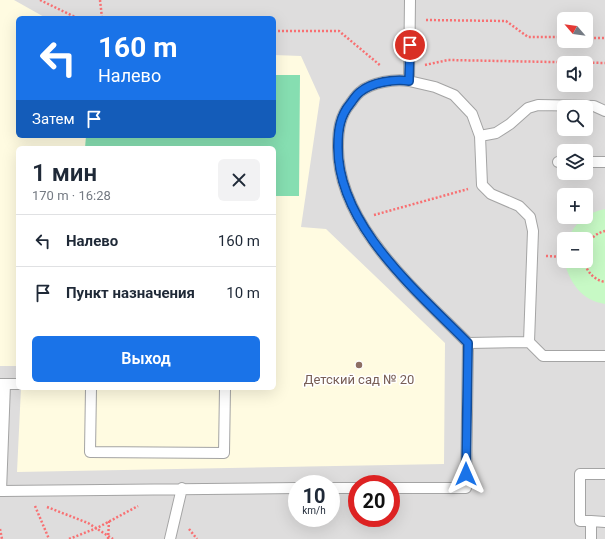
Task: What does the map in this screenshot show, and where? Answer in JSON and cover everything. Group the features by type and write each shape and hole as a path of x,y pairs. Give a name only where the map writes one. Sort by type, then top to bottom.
{"lane":[{"path":"409,76 410,0"},
{"path":"400,488 466,488 468,343 389,263 358,219 345,191 338,160 338,130 344,110 360,92 378,84 409,76 454,95 472,114 480,136 482,185 491,194 519,206 530,216 533,231 529,342"},
{"path":"480,136 496,133 510,124 528,108 538,105 594,106 605,110"},
{"path":"593,162 605,162"},
{"path":"468,343 529,342 543,356 605,356"},
{"path":"16,384 2,384 1,491 288,488"},
{"path":"91,390 90,452 224,452 224,390"},
{"path":"605,474 580,474 580,521 605,522"},
{"path":"170,539 182,488"},
{"path":"591,521 591,539"}],"path":[{"path":"40,0 73,16"},
{"path":"100,0 102,16"},
{"path":"410,20 506,21 528,37 557,37"},
{"path":"276,31 339,31 397,80"},
{"path":"593,38 605,38"},
{"path":"409,76 429,64 448,60 605,63"},
{"path":"358,219 482,185"},
{"path":"593,238 605,231"},
{"path":"586,268 594,278 605,282"},
{"path":"49,539 33,502 88,523 98,528 108,538 112,539"},
{"path":"69,539 98,528 117,517"},
{"path":"108,538 109,521"},
{"path":"0,529 2,539"}],"shaded area":[{"path":"0,0 605,0 605,539 0,539"},
{"name":"Детский сад № 20","path":"0,0 14,0 42,16 16,16 16,138 276,138 276,55 301,56 320,98 301,227 326,229 445,343 444,464 17,472 21,390 276,390 276,146 16,146 16,366 0,366"}],"green space":[{"path":"276,75 300,75 299,196 276,196 276,146 85,146 86,138 276,138"},
{"path":"605,209 605,304 589,299 583,294 573,283 566,268 593,268 593,232 572,232 577,224 593,224 593,213"}],"place":[{"name":"Детский сад № 20","path":"359,365"}],"route":[{"path":"410,45 409,81 397,80 378,84 360,92 344,110 338,130 338,160 345,191 358,219 389,263 468,343 466,474"}]}
